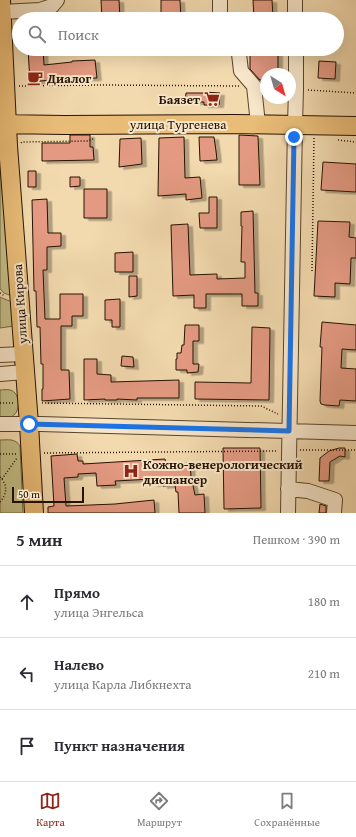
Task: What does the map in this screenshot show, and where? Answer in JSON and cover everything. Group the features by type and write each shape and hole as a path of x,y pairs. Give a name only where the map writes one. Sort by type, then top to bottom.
{"main road":[{"name":"улица Кирова","path":"1,6 3,124 29,424 34,513"},
{"name":"улица Тургенева","path":"3,124 258,124 356,126"}],"street":[{"path":"1,6 40,10 52,6 58,0"},
{"path":"220,0 220,12"},
{"path":"295,0 295,12"},
{"path":"239,56 241,71 254,86 258,124"},
{"path":"296,56 296,68"},
{"path":"288,513 296,104"},
{"path":"0,356 24,363"},
{"path":"0,364 24,363"},
{"path":"0,374 24,363"},
{"path":"0,424 289,425 356,433"},
{"path":"288,489 308,491 335,500 334,513"}],"path":[{"path":"18,86 254,86"},
{"path":"296,89 356,93"},
{"path":"312,271 314,138"},
{"path":"39,403 261,406 289,425"},
{"path":"42,453 356,450"},
{"path":"0,454 20,454"},
{"path":"0,502 6,493 6,487 1,478 18,457"}],"shaded area":[{"path":"0,151 12,296 4,293 0,289"},
{"path":"0,297 12,302 14,326 0,328"},
{"path":"0,390 9,390 14,392 18,399 18,408 14,415 10,417 0,418"},
{"path":"0,440 14,441 20,446 23,513 0,513"}],"building":[{"path":"101,0 119,0 120,12 102,12"},
{"path":"161,0 180,0 181,12 161,12"},
{"path":"253,0 272,0 273,12 254,12"},
{"path":"28,56 43,56 44,65 72,61 95,60 97,78 73,78 30,82"},
{"path":"250,56 278,56 278,68 260,68 260,80 250,69"},
{"path":"319,61 336,62 335,79 318,78"},
{"path":"186,93 220,93 219,105 204,105 204,102 185,102"},
{"path":"70,135 90,135 90,147 93,147 94,160 42,161 42,143 70,143"},
{"path":"239,135 258,136 260,185 239,185"},
{"path":"184,137 185,178 200,177 202,198 186,200 186,194 158,196 159,138"},
{"path":"199,137 214,137 217,160 200,161"},
{"path":"141,138 142,164 119,167 120,139"},
{"path":"323,162 356,164 356,192 321,190"},
{"path":"28,171 36,171 36,187 28,187"},
{"path":"70,177 80,177 80,186 70,187"},
{"path":"84,189 107,189 107,218 84,218"},
{"path":"209,197 217,197 217,228 200,228 199,213 209,213"},
{"path":"47,199 48,233 61,233 61,246 47,247 47,270 43,270 45,319 60,319 60,294 83,294 83,316 72,316 72,326 61,326 61,370 69,370 70,399 42,401 43,364 41,364 40,327 37,327 36,291 34,291 32,200"},
{"path":"253,211 255,293 258,293 258,306 242,306 242,294 206,294 206,308 194,308 194,295 173,296 171,225 188,224 190,275 217,274 217,279 245,278 245,262 241,262 241,212"},
{"path":"318,221 350,222 349,237 356,238 356,258 351,258 350,284 335,283 335,297 314,296"},
{"path":"133,252 133,272 115,272 115,253"},
{"path":"129,276 137,276 137,296 129,297"},
{"path":"120,299 120,327 112,327 112,320 105,320 105,300"},
{"path":"322,322 356,325 356,350 342,349 341,368 356,369 356,401 340,400 339,406 321,404 322,347 320,347"},
{"path":"185,325 199,325 199,341 193,341 193,364 199,364 198,372 187,373 187,370 176,370 177,353 181,353 182,345 184,345"},
{"path":"252,327 270,328 269,400 195,399 195,382 251,383"},
{"path":"122,356 133,357 134,367 121,366"},
{"path":"84,359 97,359 97,374 111,375 111,382 179,380 179,398 84,400"},
{"path":"223,448 260,448 261,508 224,509"},
{"path":"345,448 345,457 340,456 330,462 329,481 319,481 320,458 329,451"},
{"path":"77,454 78,461 83,461 83,464 165,459 166,465 190,463 195,495 204,494 205,513 179,513 178,492 176,492 175,485 163,486 163,483 153,484 153,479 115,481 116,485 97,486 96,473 78,474 78,477 64,478 66,506 115,504 154,500 155,513 48,513 48,507 54,506 51,456"},
{"path":"320,504 326,506 326,513 319,513"}],"place":[{"name":"Диалог","path":"35,78"},
{"name":"Баязет","path":"212,99"},
{"name":"Кожно-венерологический диспансер","path":"131,471"}],"route":[{"path":"29,424 289,431 294,137"}]}
